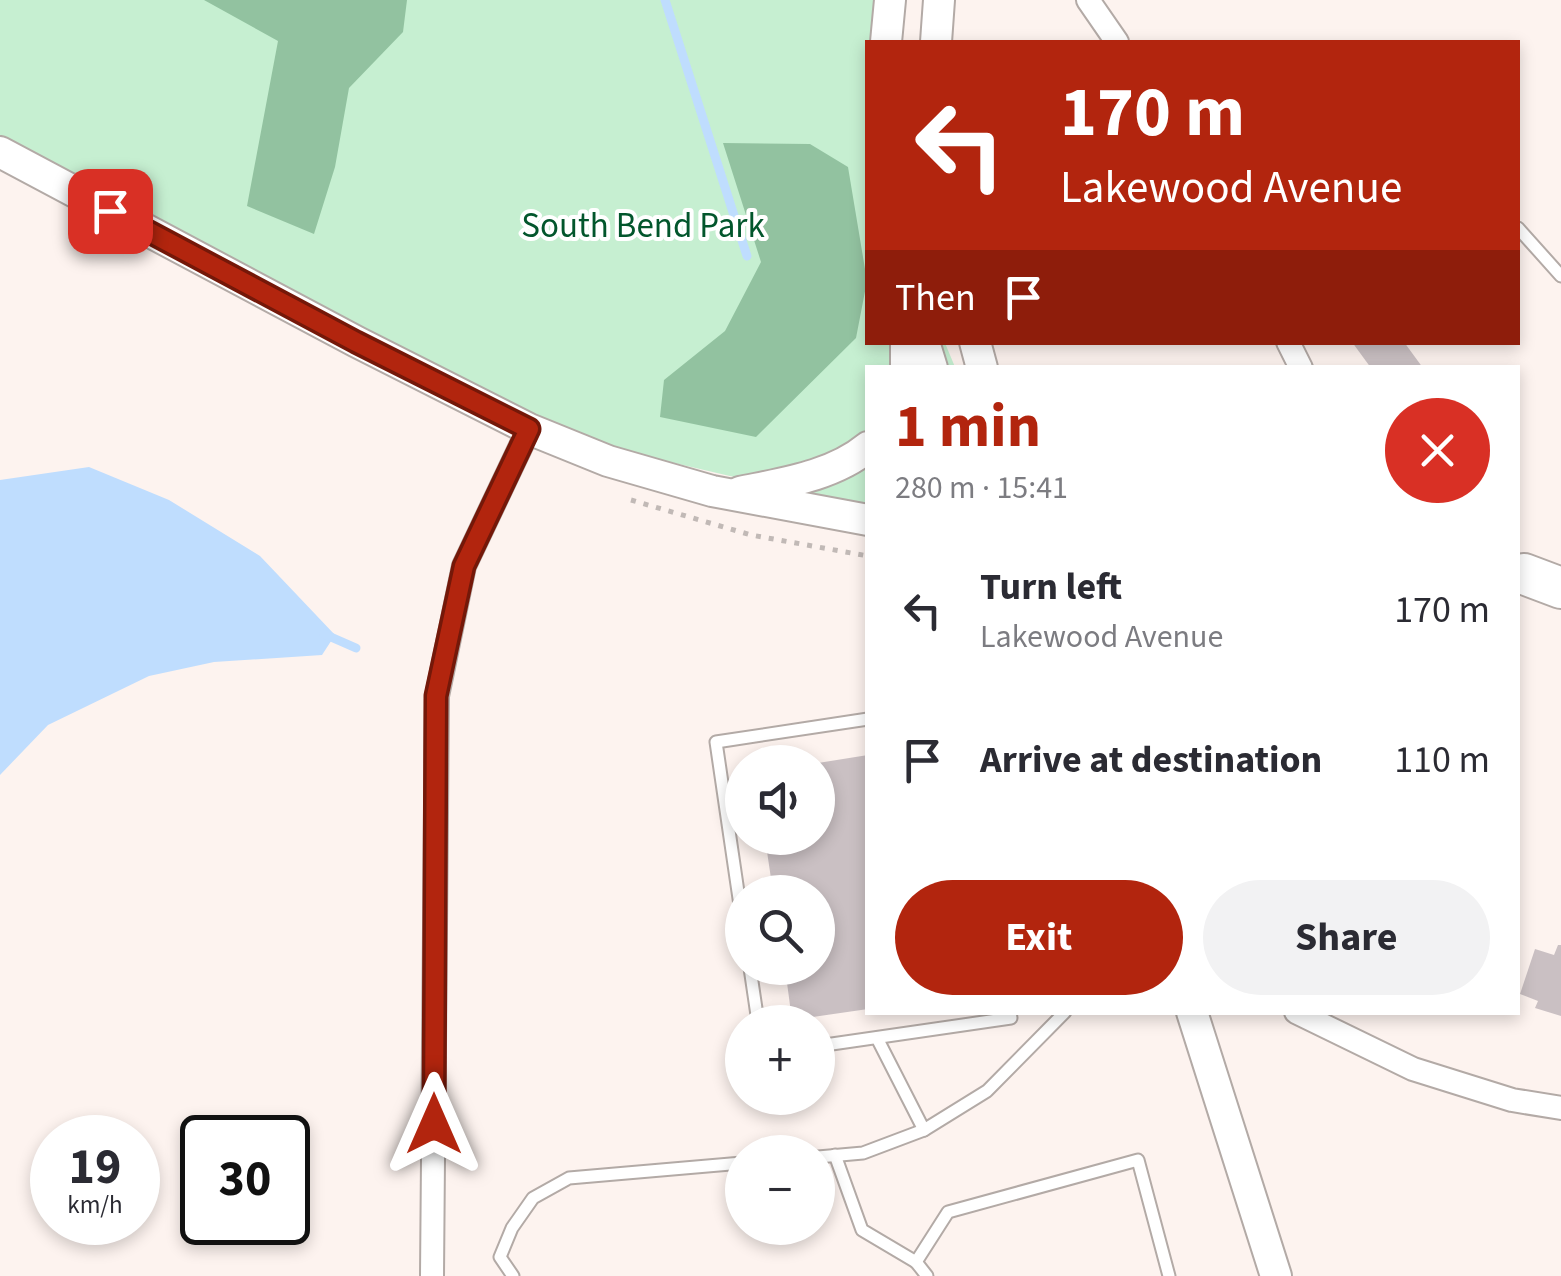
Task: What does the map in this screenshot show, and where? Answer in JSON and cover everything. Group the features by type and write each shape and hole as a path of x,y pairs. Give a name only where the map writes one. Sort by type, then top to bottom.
{"main road":[{"path":"886,40 890,0"},
{"path":"936,40 940,0"},
{"path":"0,152 356,342 529,429 608,461 730,494 865,519"},
{"path":"730,494 810,476 865,448"},
{"path":"1193,1015 1276,1276"}],"street":[{"path":"1088,0 1116,40"},
{"path":"432,1276 436,696 464,566 529,429"},
{"path":"1302,1015 1412,1069 1512,1100 1561,1108"}],"lane":[{"path":"1520,230 1561,276"},
{"path":"736,875 716,742 865,719"},
{"path":"835,1044 1011,1018 1010,1015"},
{"path":"927,1276 916,1262 862,1230 835,1155 863,1152 924,1130 987,1091 1062,1015"},
{"path":"877,1038 924,1130"},
{"path":"916,1262 948,1212 1138,1160 1169,1276"},
{"path":"512,1276 500,1256 512,1228 532,1198 569,1178 725,1164"}],"green space":[{"name":"South Bend Park","path":"0,0 891,0 886,40 865,40 865,345 946,345 954,365 865,365 865,508 529,429 0,163"},
{"path":"204,0 407,0 403,32 349,88 335,167 314,234 247,206 278,41"},
{"path":"723,143 810,144 848,167 865,269 856,338 756,437 660,417 664,380 725,331 761,262"}],"water":[{"path":"89,467 169,500 260,556 335,635 322,655 214,662 149,676 48,725 0,775 0,480"}],"building":[{"path":"1354,345 1406,345 1421,365 1369,365"},
{"path":"865,755 865,1009 835,1014 835,1005 790,1005 787,985 835,985 835,875 770,875 768,855 835,855 835,760"},
{"path":"1558,945 1561,1016 1535,1008 1538,1001 1520,994 1535,949 1554,955"}],"waterway":[{"path":"665,0 747,256"},
{"path":"324,634 356,648"}],"route":[{"path":"110,211 529,429 464,566 436,696 434,1124"}]}
